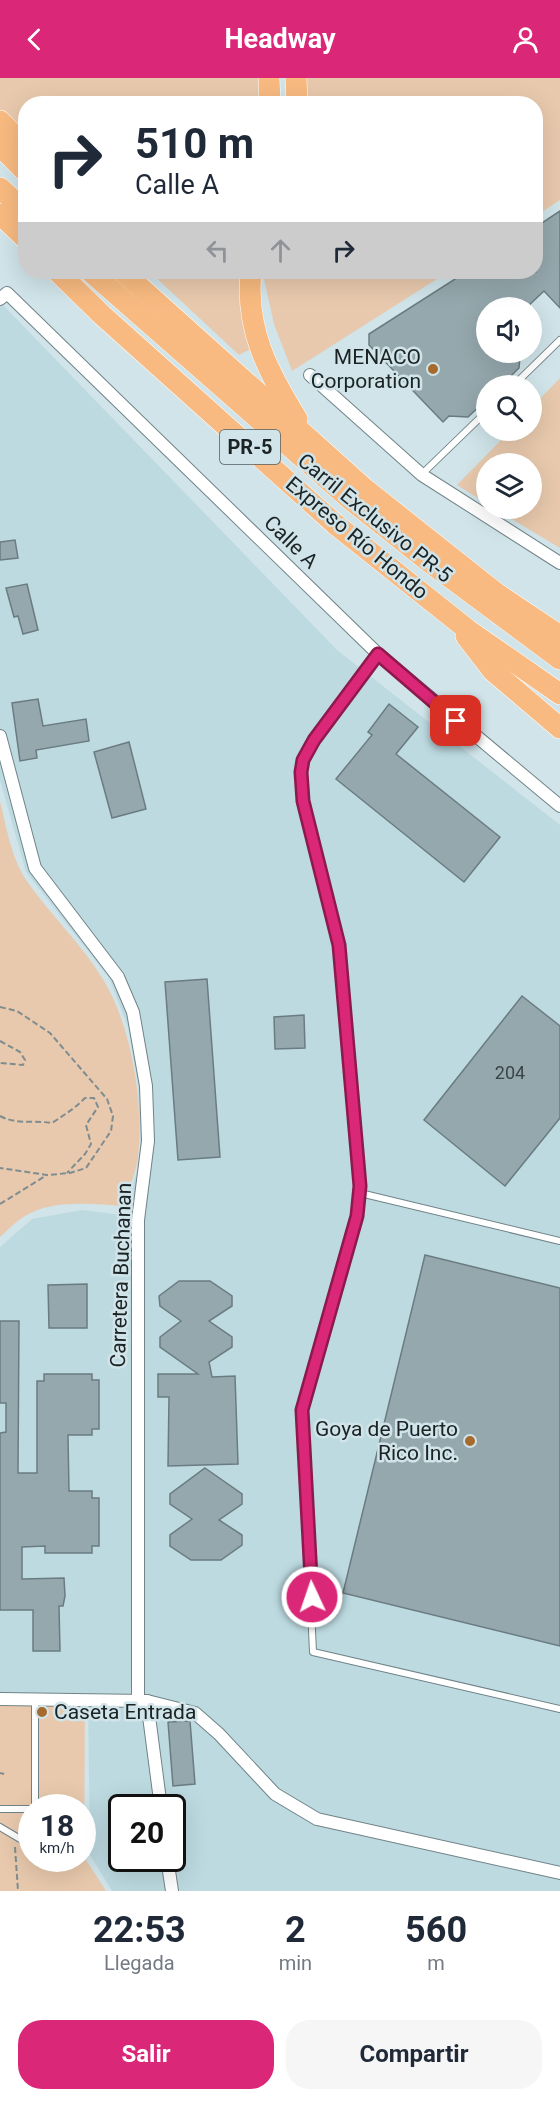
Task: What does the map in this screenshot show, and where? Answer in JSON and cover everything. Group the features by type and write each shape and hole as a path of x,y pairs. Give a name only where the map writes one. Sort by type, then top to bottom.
{"highway":[{"path":"269,78 270,96"},
{"path":"296,78 297,96"},
{"path":"0,121 18,139"},
{"path":"0,146 18,164"},
{"path":"0,188 18,205"},
{"path":"0,214 18,231"},
{"path":"0,236 18,246"},
{"name":"Expreso Río Hondo","path":"65,279 102,315 336,524 449,614 560,694"},
{"name":"Carril Exclusivo PR-5","path":"99,279 351,500 455,582 560,659"},
{"name":"Expreso Río Hondo","path":"131,279 365,489 496,593 560,636"},
{"path":"251,279 250,311 260,353 273,380 310,440"},
{"path":"496,593 560,620"},
{"path":"449,614 493,671 560,728"}],"street":[{"name":"Calle A","path":"3,296 378,654 560,806"},
{"path":"310,375 422,475 560,563"},
{"name":"Carretera Buchanan","path":"0,736 35,868 118,977 133,1012 146,1086 148,1140 138,1220 142,1701 159,1794"},
{"path":"0,1698 142,1701 195,1713 219,1734 275,1794 317,1819 560,1873"},
{"path":"169,1872 172,1891"}],"lane":[{"path":"524,375 560,340"},
{"path":"422,475 476,422"},
{"path":"378,654 314,740 303,760 301,772 303,801 339,945 360,1193 357,1216 302,1410 313,1652 560,1709"},
{"path":"360,1193 560,1240"},
{"path":"33,1794 35,1699"},
{"path":"0,1809 18,1808"},
{"path":"0,1827 18,1838"}],"path":[{"path":"0,1006 17,1011 50,1033 107,1099 113,1116 111,1131 86,1168 64,1174 47,1175 0,1168"},
{"path":"0,1041 20,1052 25,1060 23,1065 19,1066 0,1063"},
{"path":"0,1116 17,1122 38,1120 52,1123 60,1115 73,1111 85,1098 94,1098 98,1107 86,1125 91,1144 81,1159 64,1174"},
{"path":"0,1204 47,1175"},
{"path":"13,1836 18,1891"}],"shaded area":[{"path":"0,78 259,78 260,96 18,96 18,131 0,113"},
{"path":"306,78 560,78 560,200 543,211 543,96 307,96"},
{"path":"158,279 247,279 252,345 249,350 239,355"},
{"path":"264,279 437,279 292,371 274,324"},
{"path":"0,302 337,650 560,825 560,1891 112,1891 96,1865 96,1794 89,1794 88,1693 0,1693 0,1247 32,1219 82,1210 122,1215 141,1160 138,1085 128,1027 109,978 26,872 0,780"},
{"path":"560,378 560,548 512,519 542,519 542,453 488,453 500,441 542,441 542,397"},
{"path":"476,466 476,497 457,485"},
{"path":"0,802 10,842 26,880 95,967 114,1000 129,1043 134,1067 139,1137 137,1164 123,1206 73,1204 48,1207 22,1218 0,1237"},
{"path":"0,1703 85,1703 84,1794 18,1794 18,1872 94,1872 106,1891 0,1891"}],"building":[{"path":"560,211 560,308 544,291 538,297 476,297 476,363 519,363 519,368 512,375 476,375 476,409 468,417 449,416 443,422 369,345 369,334 455,279 543,279 543,222"},
{"path":"15,540 18,558 0,560 0,542"},
{"path":"27,584 38,630 23,634 18,616 14,617 6,588"},
{"path":"38,699 43,726 86,719 89,741 36,750 37,758 20,761 12,703"},
{"path":"389,704 418,727 396,754 500,837 464,882 336,779 372,735 368,732"},
{"path":"129,742 146,809 112,818 94,752"},
{"path":"207,979 220,1157 178,1160 165,982"},
{"path":"522,996 560,1026 560,1118 505,1186 424,1120"},
{"path":"304,1015 305,1048 275,1049 274,1017"},
{"name":"Goya de Puerto Rico Inc.","path":"425,1255 560,1288 560,1646 343,1593"},
{"path":"179,1281 210,1281 232,1296 232,1306 209,1321 232,1337 232,1347 209,1362 212,1377 235,1376 238,1464 168,1466 169,1397 158,1397 158,1374 198,1374 160,1347 160,1337 181,1321 160,1306 159,1296"},
{"path":"87,1284 87,1328 49,1328 48,1285"},
{"path":"0,1321 19,1321 18,1473 37,1473 37,1381 44,1381 44,1374 92,1374 92,1380 99,1380 99,1429 92,1429 92,1435 68,1435 69,1491 92,1491 92,1498 99,1498 99,1546 92,1546 92,1553 45,1553 45,1546 22,1547 22,1579 64,1578 65,1596 63,1606 59,1606 60,1651 33,1651 33,1610 0,1610 0,1433 6,1432 6,1403 0,1403"},
{"path":"205,1468 242,1494 242,1504 219,1520 242,1535 242,1545 221,1560 191,1560 170,1546 170,1535 192,1519 170,1504 170,1494"},
{"path":"190,1721 195,1784 173,1786 168,1722"}],"place":[{"name":"MENACO Corporation","path":"433,369"},
{"name":"Goya de Puerto Rico Inc.","path":"470,1441"},
{"name":"Caseta Entrada","path":"42,1712"}],"route":[{"path":"312,1597 302,1410 357,1216 360,1186 339,945 303,801 301,772 303,760 323,726 378,654 456,721"}]}
